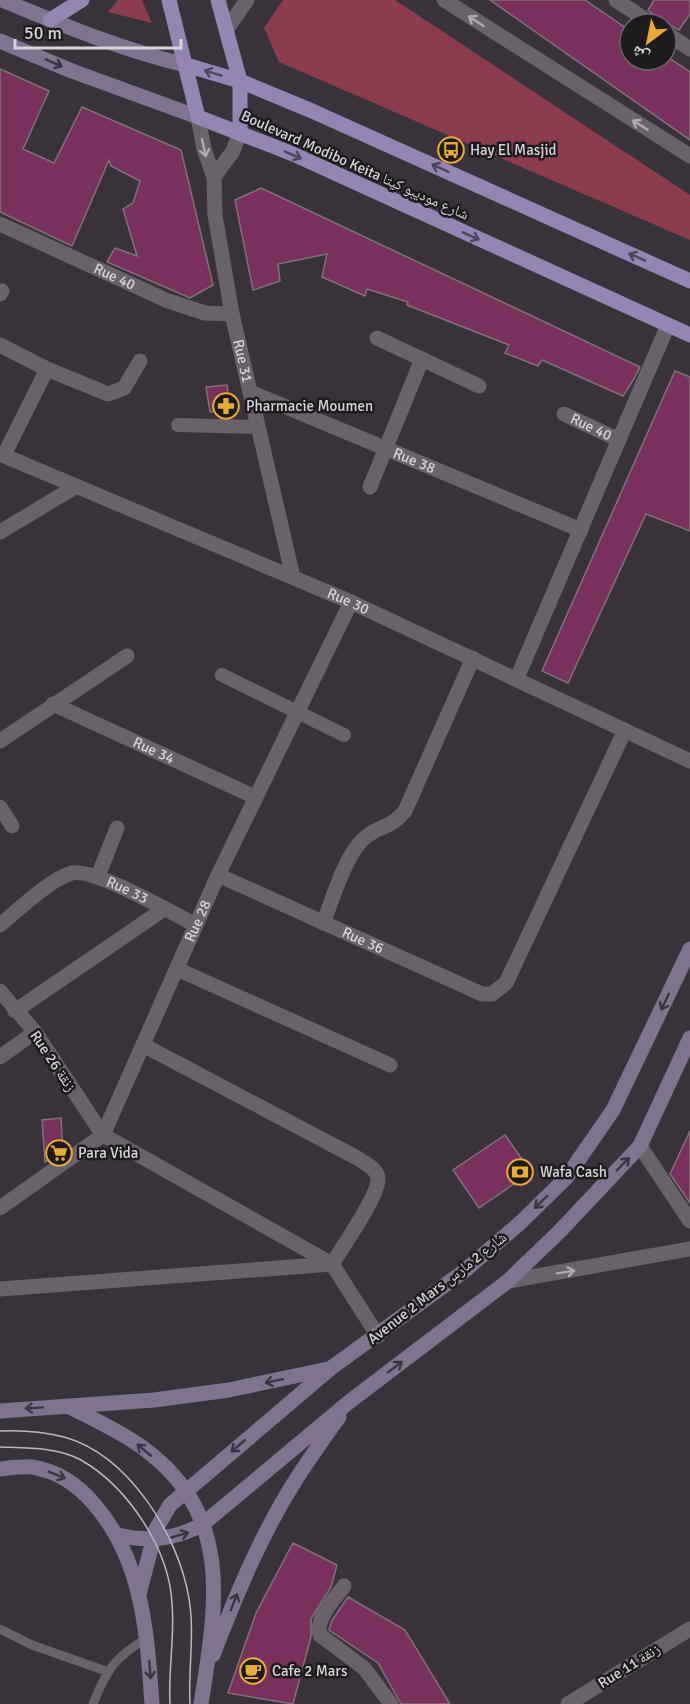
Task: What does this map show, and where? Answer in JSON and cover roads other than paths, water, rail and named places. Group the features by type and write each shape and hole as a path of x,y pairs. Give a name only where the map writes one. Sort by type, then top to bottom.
{"main road":[{"name":"Boulevard Modibo Keita شارع موديبو كيتا","path":"2,0 134,52 240,81 690,281"},
{"path":"50,20 82,0"},
{"path":"169,0 198,117"},
{"path":"218,0 240,81 240,132"},
{"name":"Boulevard Modibo Keita شارع موديبو كيتا","path":"0,41 72,71 240,132 690,335"},
{"name":"Avenue 2 Mars شارع 2 مارس","path":"139,1594 154,1538 170,1505 331,1368 463,1272 566,1178 613,1110 690,949"},
{"path":"117,1535 154,1538 188,1533 203,1524 349,1402 508,1281 560,1231 640,1146 690,1038"},
{"path":"0,1411 229,1390 331,1368"},
{"path":"205,1676 238,1591 262,1542 294,1483 349,1402"},
{"path":"68,1406 139,1444 186,1490 203,1524 213,1559 216,1592 201,1704"},
{"path":"0,1468 32,1467 62,1476 84,1492 110,1521 131,1564 139,1594 147,1638 152,1704"}],"street":[{"path":"227,29 247,0"},
{"path":"444,0 690,156"},
{"path":"616,0 634,12"},
{"name":"Rue 31","path":"198,117 204,149 214,177 215,214 232,314 293,577"},
{"path":"214,177 228,160 240,132"},
{"name":"Rue 40","path":"0,224 168,301 206,313 232,314"},
{"path":"517,678 668,325"},
{"path":"377,338 479,386"},
{"path":"0,345 47,369 108,394 124,388 140,361"},
{"path":"369,487 422,359"},
{"path":"2,454 47,369"},
{"name":"Rue 38","path":"250,392 385,446 581,530"},
{"name":"Rue 40","path":"564,414 619,440"},
{"path":"178,425 258,427"},
{"name":"Rue 30","path":"2,454 75,488 351,602 690,761"},
{"path":"0,532 75,488"},
{"name":"Rue 28","path":"103,1135 218,875 351,602"},
{"path":"0,741 127,656"},
{"path":"323,923 351,857 360,842 368,835 388,827 405,811 473,658"},
{"path":"222,675 344,735"},
{"name":"Rue 34","path":"53,704 255,797"},
{"name":"Rue 36","path":"218,875 482,994 492,994 506,983 625,730"},
{"path":"0,807 12,826"},
{"path":"98,876 117,828"},
{"name":"Rue 33","path":"0,924 58,880 73,873 98,876 196,925"},
{"path":"15,1011 164,909"},
{"path":"177,969 390,1065"},
{"name":"Rue 26 زنقة","path":"0,991 35,1032 103,1135"},
{"path":"0,1057 35,1032"},
{"path":"143,1045 359,1158 374,1169 378,1179 373,1196 332,1264"},
{"path":"0,1208 103,1135 332,1264 378,1336"},
{"path":"640,1146 690,1221"},
{"path":"508,1281 690,1249"},
{"path":"0,1289 332,1264"},
{"path":"344,1586 322,1617 318,1629 320,1635 364,1668 391,1704"},
{"name":"Rue 11 زنقة","path":"568,1704 690,1629"}],"lane":[{"path":"0,1629 32,1646 106,1671"},
{"path":"93,1704 106,1671 126,1651 147,1638"}],"tram line":[{"path":"0,1431 48,1434 64,1437 88,1447 110,1461 147,1501 174,1550 189,1599 191,1612 190,1704"},
{"path":"0,1447 52,1450 81,1460 115,1486 143,1521 163,1562 169,1582 173,1616 170,1704"}],"place":[{"name":"Hay El Masjid","path":"451,150"},
{"name":"Pharmacie Moumen","path":"226,406"},
{"name":"Para Vida","path":"59,1153"},
{"name":"Wafa Cash","path":"520,1172"},
{"name":"Cafe 2 Mars","path":"253,1671"}]}
